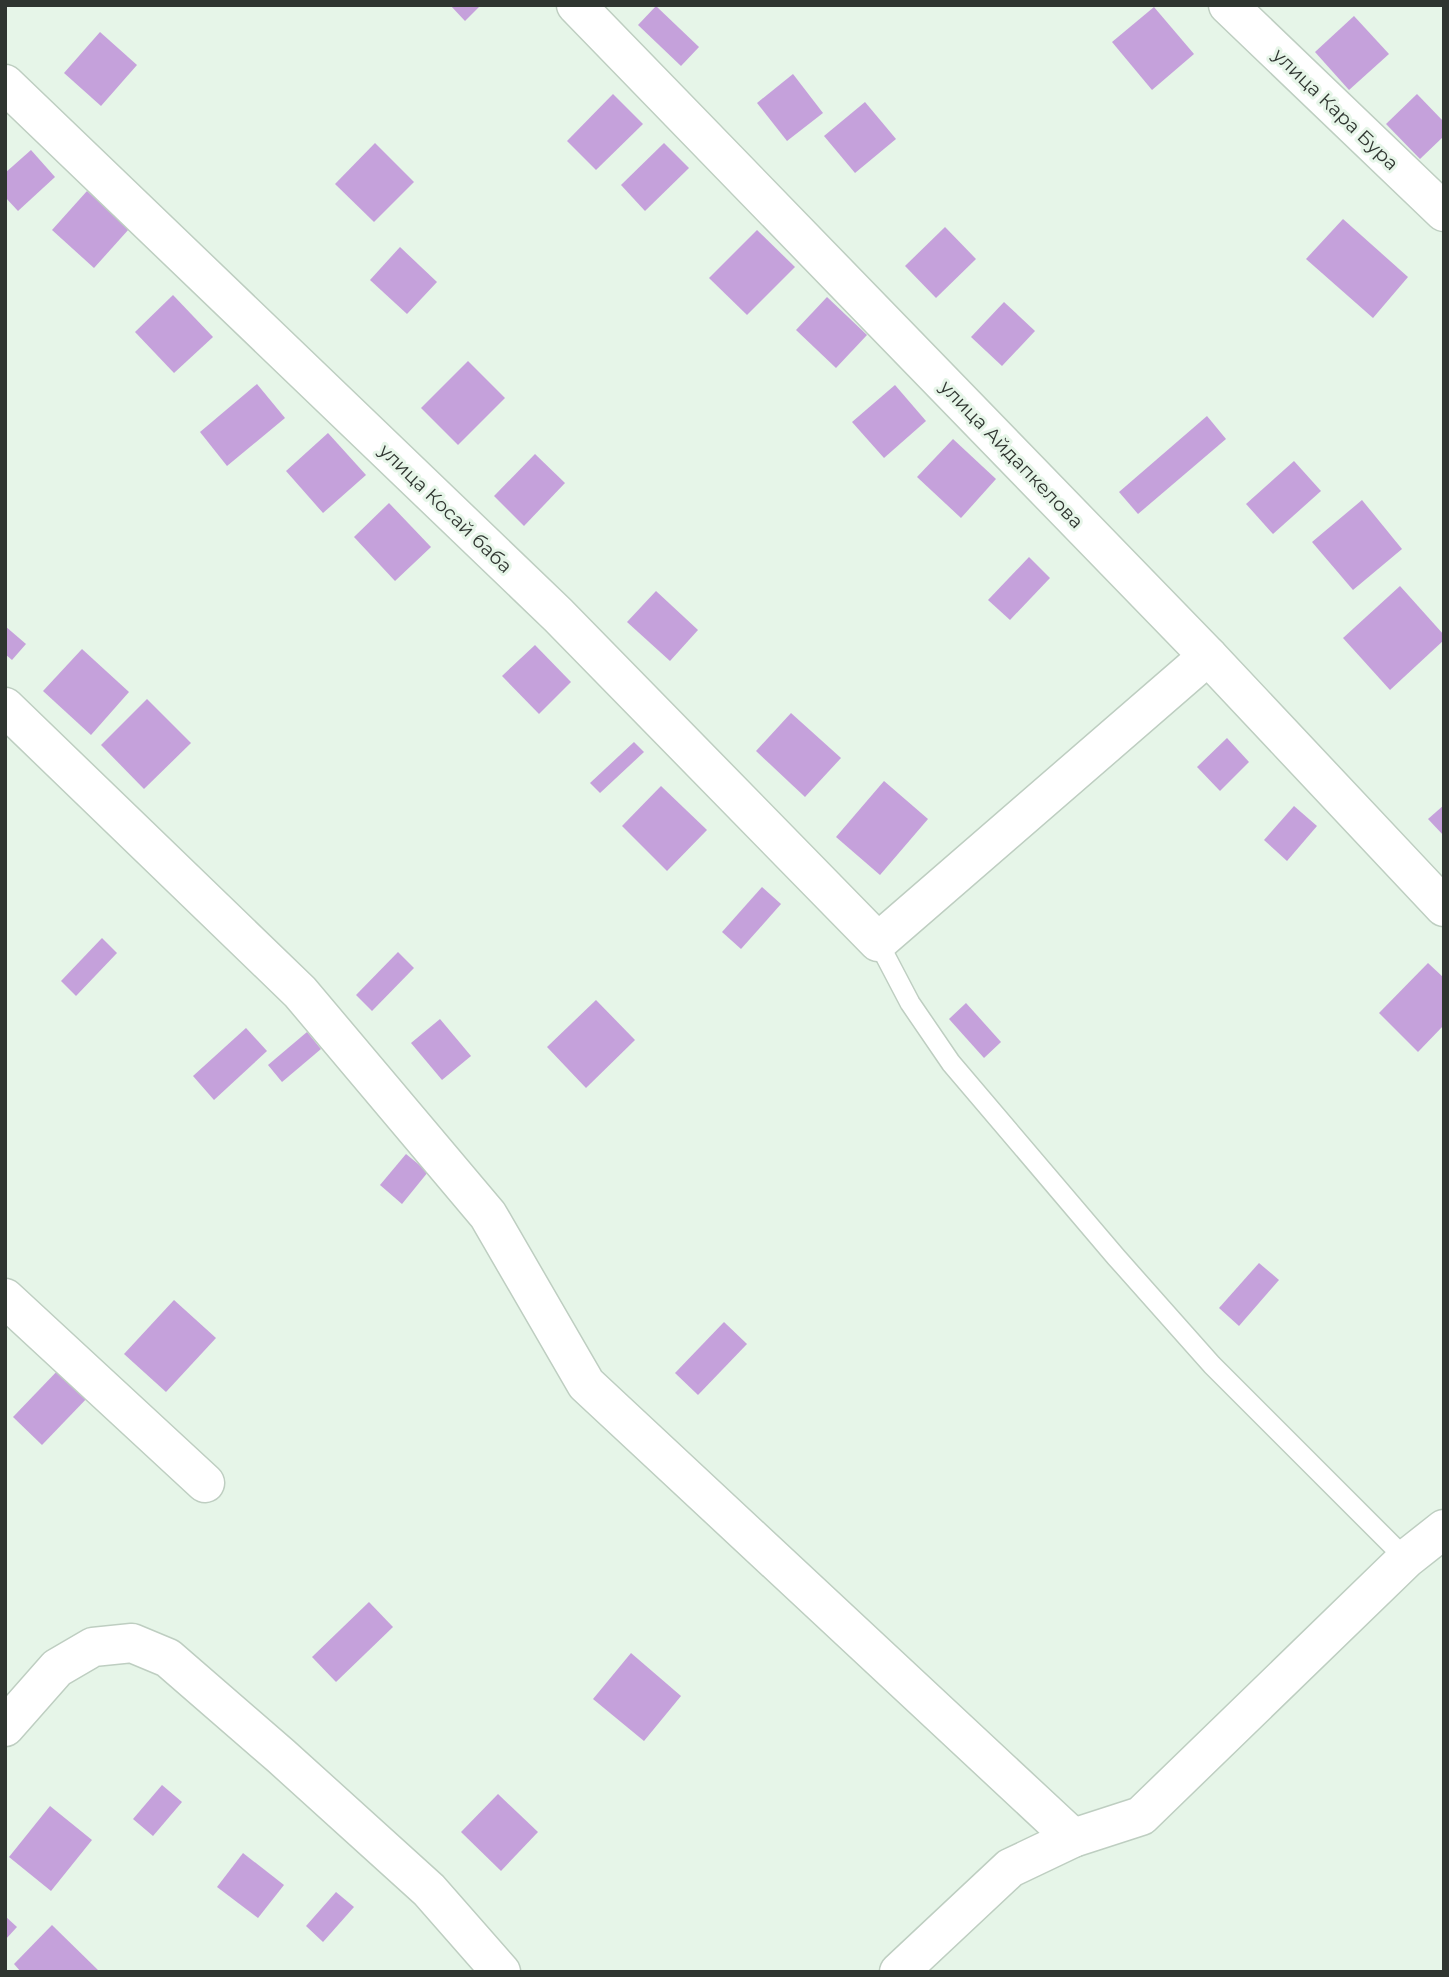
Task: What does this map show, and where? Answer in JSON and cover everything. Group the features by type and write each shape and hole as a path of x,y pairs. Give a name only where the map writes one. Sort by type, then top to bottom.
{"street":[{"name":"улица Айдапкелова","path":"576,5 1208,656 1444,907"},
{"name":"улица Кара Бура","path":"1228,5 1444,212"},
{"name":"улица Косай баба","path":"5,83 558,615 878,942"},
{"path":"878,942 1208,656"},
{"path":"5,707 300,992 488,1215 586,1384 1073,1838"},
{"path":"5,1298 205,1483"},
{"path":"899,1972 1010,1868 1073,1838 1141,1816 1406,1559 1444,1530"},
{"path":"5,1727 57,1668 93,1647 132,1643 168,1658 281,1756 429,1891 501,1972"}],"lane":[{"path":"878,942 910,1003 951,1063 1107,1247 1212,1365 1406,1559"}],"building":[{"path":"450,5 481,5 465,21"},
{"path":"656,6 699,47 681,66 638,25"},
{"path":"1154,7 1194,54 1152,90 1112,42"},
{"path":"1354,16 1389,54 1349,90 1315,52"},
{"path":"100,32 137,65 101,106 64,73"},
{"path":"793,74 823,113 787,141 757,103"},
{"path":"613,94 643,124 596,170 567,141"},
{"path":"1417,94 1444,122 1444,136 1420,159 1386,124"},
{"path":"865,102 896,139 855,173 824,136"},
{"path":"375,143 414,182 374,222 335,184"},
{"path":"664,143 689,168 645,211 621,185"},
{"path":"31,150 55,177 18,211 5,197 5,173"},
{"path":"87,191 129,229 94,268 52,230"},
{"path":"1343,219 1408,277 1373,318 1306,259"},
{"path":"945,227 976,259 936,298 905,266"},
{"path":"757,230 795,267 747,315 709,278"},
{"path":"400,247 437,282 407,314 370,280"},
{"path":"173,295 213,337 174,373 135,332"},
{"path":"827,297 867,335 836,368 796,330"},
{"path":"1004,302 1035,331 1002,366 971,337"},
{"path":"468,361 505,398 458,445 421,408"},
{"path":"257,384 285,418 227,466 200,432"},
{"path":"895,385 926,421 884,458 852,422"},
{"path":"1207,416 1226,439 1138,514 1119,492"},
{"path":"328,433 366,475 323,513 286,471"},
{"path":"953,439 996,479 961,518 917,477"},
{"path":"535,454 565,483 524,526 494,496"},
{"path":"1294,461 1321,491 1273,534 1246,504"},
{"path":"1362,500 1402,549 1353,590 1312,542"},
{"path":"389,503 431,547 395,581 354,537"},
{"path":"1029,557 1050,578 1010,620 988,600"},
{"path":"1400,586 1444,635 1444,640 1390,690 1343,638"},
{"path":"656,591 698,630 670,661 627,622"},
{"path":"5,626 26,644 12,660 5,654"},
{"path":"535,645 571,682 539,714 502,676"},
{"path":"82,649 129,692 91,735 43,691"},
{"path":"147,699 191,743 144,789 101,745"},
{"path":"791,713 841,758 805,797 756,751"},
{"path":"1227,738 1249,762 1220,791 1197,767"},
{"path":"634,742 644,752 600,793 590,783"},
{"path":"884,781 928,819 880,875 836,837"},
{"path":"661,786 707,830 667,871 622,826"},
{"path":"1444,805 1444,836 1428,819"},
{"path":"1294,806 1317,826 1287,861 1264,840"},
{"path":"762,887 781,904 741,949 722,932"},
{"path":"102,938 117,953 76,996 61,981"},
{"path":"398,952 414,968 372,1011 356,995"},
{"path":"1428,963 1444,978 1444,1025 1418,1052 1379,1013"},
{"path":"596,1000 635,1040 586,1088 547,1047"},
{"path":"966,1003 1001,1042 984,1058 949,1019"},
{"path":"440,1019 471,1056 442,1080 411,1043"},
{"path":"246,1028 267,1051 214,1100 193,1076"},
{"path":"307,1032 321,1049 282,1082 268,1065"},
{"path":"406,1154 428,1172 402,1204 380,1185"},
{"path":"1259,1263 1279,1280 1239,1326 1219,1308"},
{"path":"174,1300 216,1338 166,1392 124,1354"},
{"path":"724,1322 747,1344 698,1395 675,1373"},
{"path":"62,1366 91,1394 42,1445 13,1417"},
{"path":"369,1602 393,1627 336,1682 312,1657"},
{"path":"631,1653 681,1696 644,1741 593,1699"},
{"path":"162,1785 182,1802 153,1836 133,1819"},
{"path":"498,1794 538,1832 501,1871 461,1832"},
{"path":"50,1806 92,1840 51,1891 9,1857"},
{"path":"243,1853 284,1885 258,1918 217,1887"},
{"path":"336,1892 354,1907 323,1942 306,1926"},
{"path":"5,1916 17,1927 5,1940"},
{"path":"52,1925 100,1972 21,1972 14,1964"}]}
